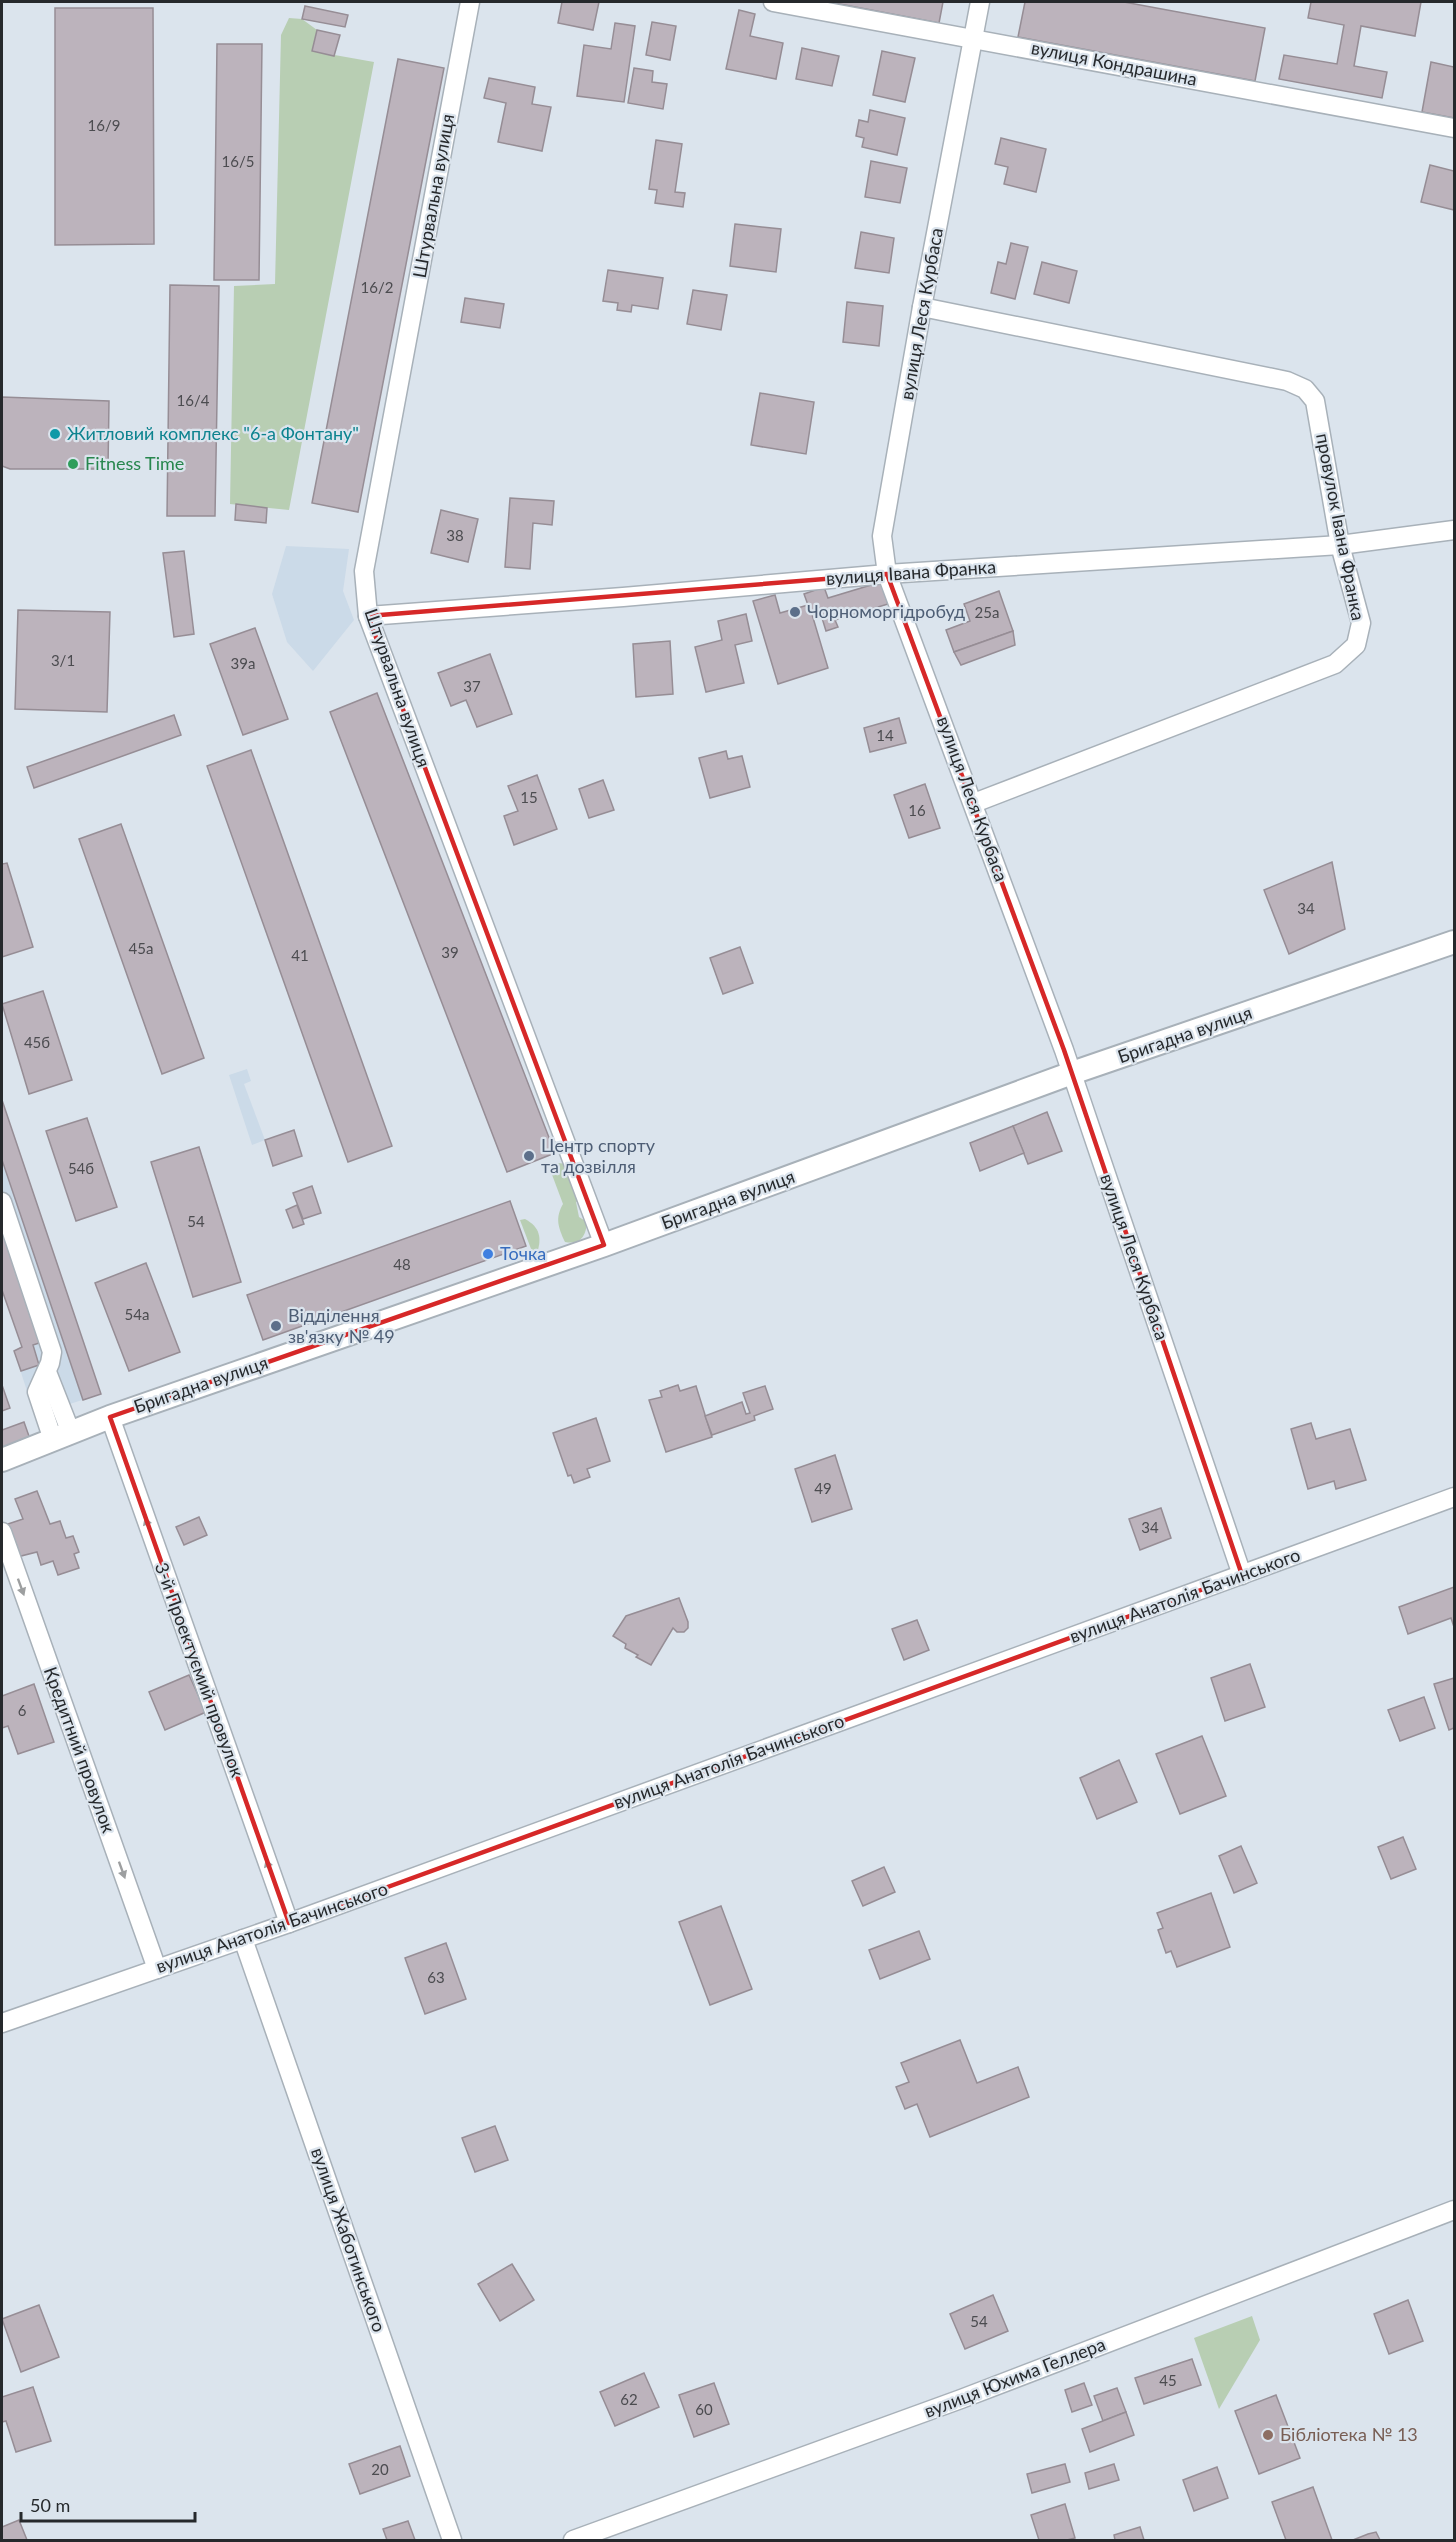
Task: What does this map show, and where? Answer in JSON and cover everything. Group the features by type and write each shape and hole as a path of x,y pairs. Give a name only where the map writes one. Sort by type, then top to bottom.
{"street":[{"name":"Штурвальна вулиця","path":"470,2 364,571 368,616 604,1245"},
{"name":"вулиця Кондрашина","path":"773,2 1455,128"},
{"name":"вулиця Леся Курбаса","path":"980,2 922,307 882,536 887,574 974,803 1072,1073 1242,1575"},
{"name":"провулок Івана Франка","path":"922,307 1287,381 1305,389 1315,401 1340,545 1361,623 1356,645 1335,664 974,803"},
{"name":"вулиця Івана Франка","path":"368,616 887,574 1340,545 1455,530"},
{"name":"Бригадна вулиця","path":"2,1460 110,1417 604,1245 1072,1073 1455,942"},
{"path":"2,1202 52,1352 47,1372 37,1392 62,1436"},
{"name":"3-й Проектуємий провулок","path":"110,1417 289,1923"},
{"name":"вулиця Анатолія Бачинського","path":"2,2024 289,1923 1455,1497"},
{"name":"Кредитний провулок","path":"2,1532 157,1969"},
{"name":"вулиця Жаботинського","path":"243,1939 452,2541"},
{"name":"вулиця Юхима Геллера","path":"573,2541 961,2399 1455,2210"}],"highlighted area":[{"path":"887,574 1064,1050 1242,1575 289,1923 110,1417 604,1245 368,616"}],"shaded area":[{"path":"286,546 349,549 343,591 354,620 313,671 287,642 272,594"},
{"path":"247,1069 251,1081 244,1084 265,1140 252,1145 229,1075"},
{"path":"2,1100 101,1394 51,1410 27,1391 14,1351 22,1347 2,1290"}],"green space":[{"path":"289,18 302,19 317,30 312,51 374,62 289,510 230,504 234,286 275,284 281,35"},
{"path":"557,1163 570,1164 583,1198 576,1202 579,1217 587,1222 582,1238 570,1243 565,1242 559,1227 558,1218 563,1204 551,1172"},
{"path":"525,1219 537,1229 539,1242 537,1253 533,1254 520,1220"},
{"path":"1252,2316 1260,2340 1219,2409 1194,2338"}],"building":[{"path":"562,2 599,2 593,30 558,23"},
{"path":"829,2 943,2 939,23"},
{"path":"1025,2 1124,2 1265,28 1255,81 1018,37"},
{"path":"1311,2 1421,2 1415,36 1361,26 1354,66 1387,72 1382,98 1279,79 1284,55 1337,64 1344,25 1308,18"},
{"path":"305,6 348,15 345,27 302,19"},
{"path":"55,8 153,8 154,244 55,245"},
{"path":"739,10 755,14 750,36 783,43 776,79 726,69"},
{"path":"652,22 676,26 670,60 646,55"},
{"path":"615,23 635,26 624,102 577,96 584,45 611,49"},
{"path":"317,30 340,35 334,56 312,51"},
{"path":"217,44 262,44 259,280 214,280"},
{"path":"802,48 839,56 832,86 796,79"},
{"path":"882,51 915,58 905,102 873,95"},
{"path":"398,59 444,68 358,512 312,503"},
{"path":"1431,62 1454,67 1454,118 1422,112"},
{"path":"634,68 653,71 652,82 667,84 663,109 628,103"},
{"path":"489,78 535,87 532,104 551,107 542,151 498,142 506,103 484,98"},
{"path":"870,110 905,118 897,155 862,147 864,138 856,136 859,120 868,122"},
{"path":"1001,138 1046,149 1036,192 1004,184 1008,167 995,164"},
{"path":"656,140 682,144 675,192 685,193 683,207 655,203 657,190 649,189"},
{"path":"871,161 907,168 900,203 865,197"},
{"path":"1430,165 1454,171 1454,210 1421,202"},
{"path":"735,224 781,229 776,272 730,266"},
{"path":"861,232 894,238 889,273 855,268"},
{"path":"1011,243 1028,247 1015,299 991,293 998,262 1006,264"},
{"path":"1042,262 1077,271 1069,303 1034,294"},
{"path":"608,270 663,278 658,309 632,305 631,312 617,310 618,303 603,301"},
{"path":"170,285 219,286 215,516 167,516"},
{"path":"693,290 727,295 721,330 687,324"},
{"path":"465,298 504,304 500,328 461,322"},
{"path":"847,302 883,306 879,346 843,342"},
{"path":"760,393 814,402 806,454 751,445"},
{"name":"Житловий комплекс \"6-а Фонтану\"","path":"2,397 109,401 108,469 10,469 2,466"},
{"path":"510,498 554,501 552,525 533,523 530,569 505,567"},
{"path":"236,504 267,508 266,523 235,520"},
{"path":"441,510 478,519 468,562 431,553"},
{"path":"184,551 194,634 174,637 163,553"},
{"path":"881,582 888,604 835,620 838,627 826,631 819,608 811,611 828,668 778,684 753,601 775,595 780,613 808,605 804,594 824,587 828,598"},
{"path":"999,591 1013,631 954,652 946,630 970,621 964,604"},
{"path":"18,610 110,612 107,712 15,709"},
{"path":"746,614 752,641 735,645 744,683 706,692 695,647 722,640 718,621"},
{"path":"255,628 288,719 243,735 210,644"},
{"path":"1013,631 1015,645 961,665 954,652"},
{"path":"670,641 673,694 636,697 633,644"},
{"path":"490,654 512,714 477,727 466,700 451,706 438,673"},
{"path":"377,693 555,1153 507,1172 330,712"},
{"path":"174,715 181,735 34,788 27,767"},
{"path":"899,718 906,743 870,752 864,728"},
{"path":"251,750 392,1146 348,1162 207,766"},
{"path":"726,751 728,759 742,756 750,787 710,798 699,758"},
{"path":"537,775 557,829 514,845 504,816 518,811 508,786"},
{"path":"603,780 614,810 589,818 579,789"},
{"path":"925,784 940,828 909,838 894,795"},
{"path":"121,824 204,1058 162,1074 79,839"},
{"path":"1332,862 1345,929 1289,954 1264,890"},
{"path":"7,863 33,947 2,957 2,864"},
{"path":"740,947 753,983 723,994 710,958"},
{"path":"43,991 72,1080 29,1094 2,1004"},
{"path":"2,1100 101,1394 83,1400 2,1160"},
{"path":"1047,1112 1062,1151 1028,1164 1013,1126"},
{"path":"87,1118 117,1207 76,1221 46,1131"},
{"path":"1013,1126 1024,1153 980,1171 970,1143"},
{"path":"294,1130 302,1156 273,1166 265,1140"},
{"path":"199,1147 241,1282 193,1297 151,1162"},
{"path":"312,1186 321,1213 303,1219 293,1193"},
{"path":"510,1201 526,1246 263,1340 247,1295"},
{"path":"297,1205 304,1224 293,1228 286,1210"},
{"path":"2,1227 42,1342 33,1345 39,1365 21,1371 14,1351 22,1347 2,1290"},
{"path":"146,1263 180,1352 129,1371 95,1283"},
{"path":"2,1385 10,1408 2,1411"},
{"path":"678,1385 680,1391 696,1386 712,1437 666,1452 649,1400 662,1397 660,1391"},
{"path":"765,1386 773,1409 754,1416 755,1420 712,1435 705,1416 742,1402 746,1414 750,1413 743,1393"},
{"path":"596,1418 610,1461 587,1469 590,1477 574,1483 571,1475 568,1476 553,1433"},
{"path":"24,1422 30,1439 2,1450 2,1430"},
{"path":"1311,1423 1316,1439 1350,1429 1366,1480 1336,1489 1334,1481 1308,1489 1291,1429"},
{"path":"835,1455 852,1509 812,1522 795,1469"},
{"path":"37,1491 50,1524 60,1521 66,1538 73,1536 79,1552 74,1554 79,1568 58,1575 53,1561 41,1565 37,1552 17,1557 5,1525 23,1519 15,1499"},
{"path":"1161,1508 1171,1538 1140,1550 1129,1519"},
{"path":"199,1517 207,1535 184,1545 176,1527"},
{"path":"1454,1587 1454,1627 1451,1618 1408,1634 1399,1607"},
{"path":"679,1598 688,1628 684,1632 677,1632 673,1628 651,1665 636,1657 638,1655 625,1648 626,1644 613,1636 626,1616"},
{"path":"917,1620 929,1650 904,1660 892,1629"},
{"path":"1250,1664 1265,1707 1225,1721 1211,1678"},
{"path":"189,1675 206,1712 165,1730 149,1692"},
{"path":"1454,1678 1454,1728 1449,1730 1434,1684"},
{"path":"34,1684 54,1742 18,1754 8,1726 2,1728 2,1696"},
{"path":"1424,1697 1435,1728 1400,1741 1388,1710"},
{"path":"1202,1736 1226,1796 1180,1814 1156,1754"},
{"path":"1119,1760 1137,1802 1097,1819 1080,1778"},
{"path":"1403,1837 1416,1869 1391,1879 1378,1847"},
{"path":"1241,1846 1257,1883 1234,1893 1219,1856"},
{"path":"884,1867 895,1892 863,1906 852,1881"},
{"path":"1211,1893 1230,1947 1177,1967 1171,1951 1166,1953 1158,1930 1163,1928 1157,1913"},
{"path":"721,1906 752,1989 710,2005 679,1922"},
{"path":"919,1931 930,1959 880,1979 869,1950"},
{"path":"446,1943 466,1999 425,2014 405,1958"},
{"path":"960,2040 977,2083 1018,2067 1029,2097 930,2137 917,2104 905,2109 896,2087 909,2082 901,2063"},
{"path":"495,2126 508,2160 475,2172 462,2138"},
{"path":"512,2264 534,2300 500,2321 478,2284"},
{"path":"993,2295 1008,2331 965,2349 950,2314"},
{"path":"1408,2300 1423,2341 1389,2354 1374,2314"},
{"path":"39,2305 59,2357 21,2372 2,2319"},
{"path":"1192,2359 1201,2385 1144,2404 1135,2378"},
{"path":"644,2373 659,2407 615,2426 600,2392"},
{"path":"714,2383 729,2424 694,2437 679,2395"},
{"path":"1084,2383 1092,2405 1072,2412 1065,2390"},
{"path":"33,2387 51,2441 16,2452 6,2421 2,2422 2,2397"},
{"path":"1117,2388 1126,2412 1103,2421 1094,2396"},
{"name":"Бібліотека № 13","path":"1276,2395 1300,2458 1259,2474 1235,2411"},
{"path":"1126,2412 1134,2435 1090,2452 1082,2429"},
{"path":"400,2446 410,2476 360,2494 349,2464"},
{"path":"1065,2464 1070,2482 1032,2493 1027,2474"},
{"path":"1114,2464 1119,2480 1089,2489 1085,2473"},
{"path":"1217,2467 1228,2498 1194,2511 1183,2480"},
{"path":"1313,2487 1332,2540 1286,2540 1272,2502"},
{"path":"1065,2504 1075,2538 1039,2540 1031,2515"},
{"path":"19,2520 27,2540 2,2540 2,2527"},
{"path":"408,2521 415,2540 387,2540 383,2529"},
{"path":"1140,2527 1144,2540 1115,2540 1114,2535"},
{"path":"1376,2532 1380,2540 1353,2540 1368,2534"}],"place":[{"name":"Житловий комплекс \"6-а Фонтану\"","path":"55,434"},
{"name":"Fitness Time","path":"73,464"},
{"name":"Чорноморгідробуд","path":"795,612"},
{"name":"Центр спорту та дозвілля","path":"529,1156"},
{"name":"Точка","path":"488,1254"},
{"name":"Відділення зв'язку № 49","path":"276,1326"},
{"name":"Бібліотека № 13","path":"1268,2435"}]}
